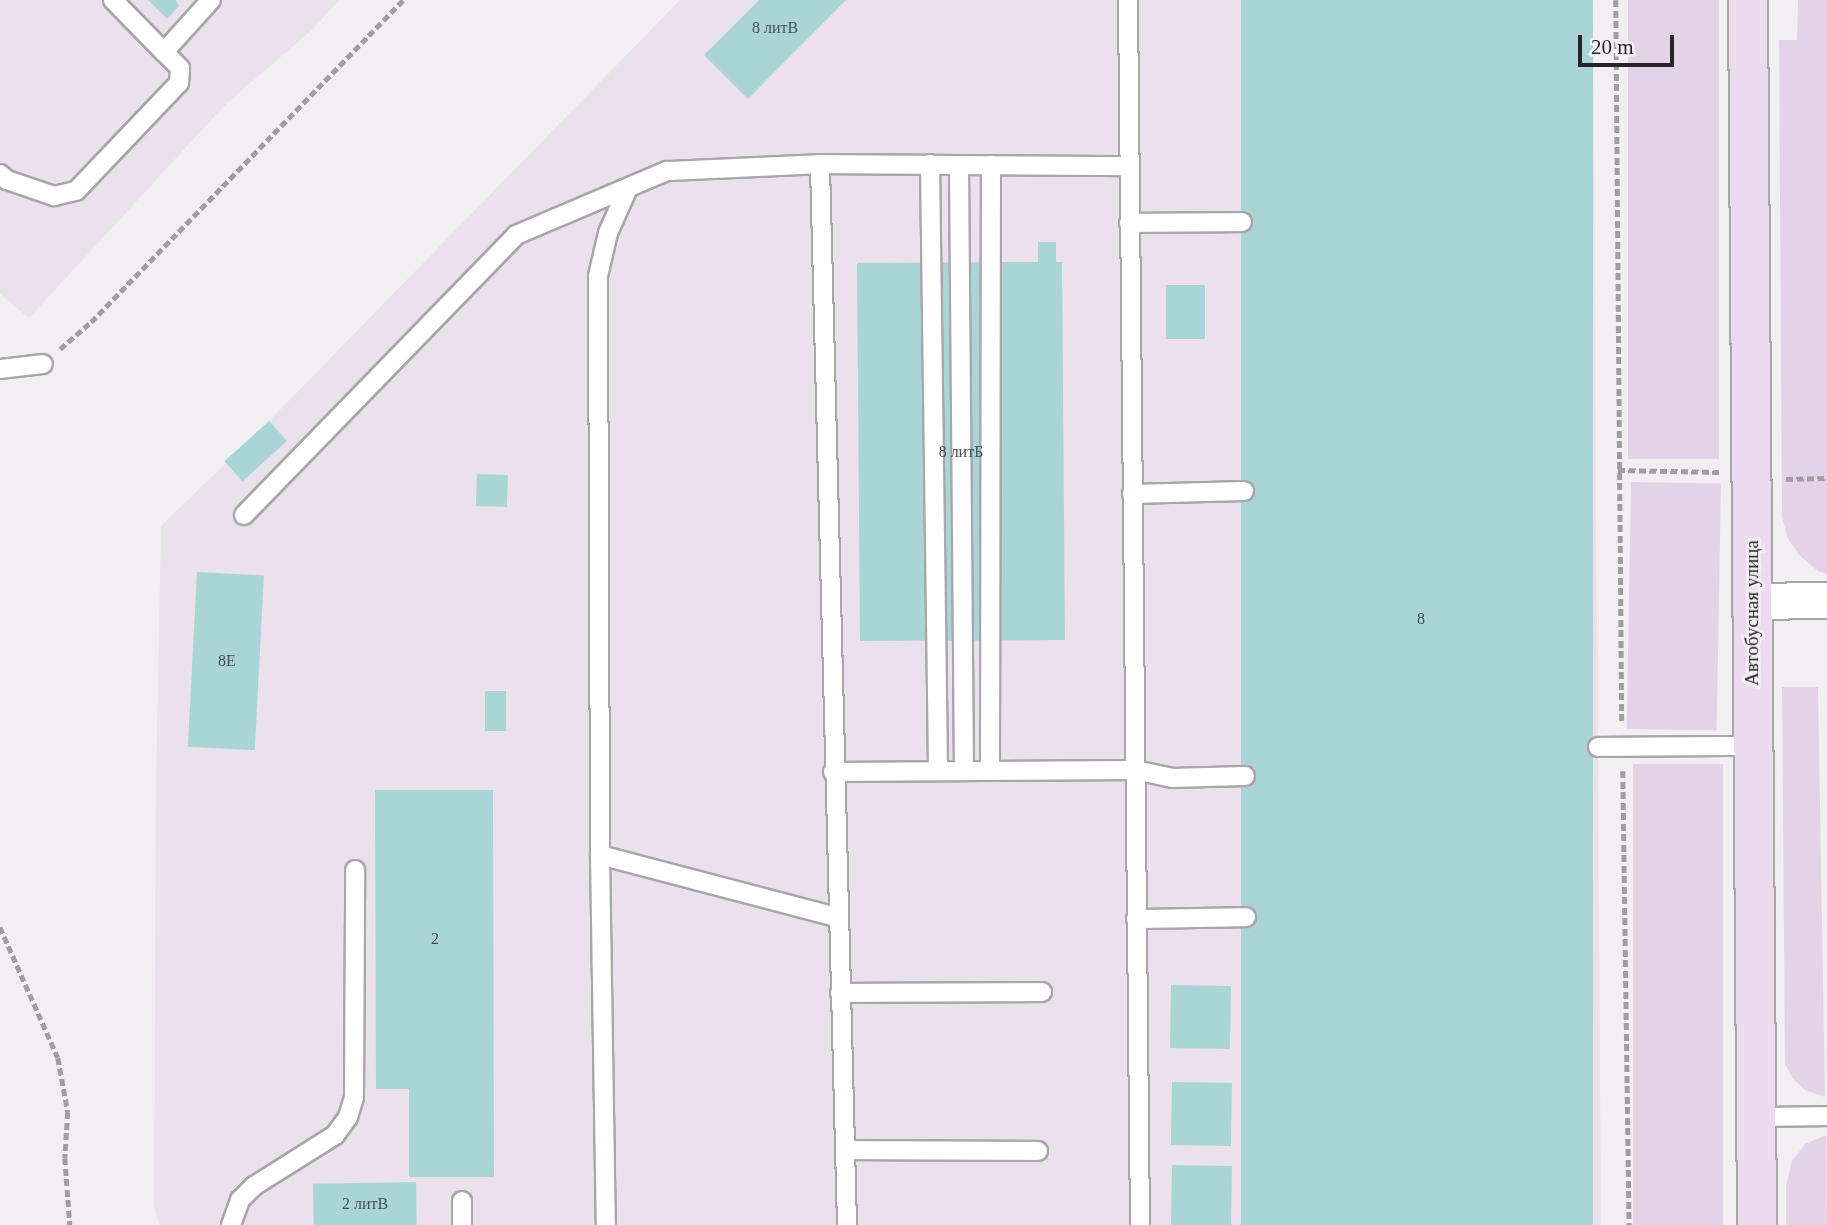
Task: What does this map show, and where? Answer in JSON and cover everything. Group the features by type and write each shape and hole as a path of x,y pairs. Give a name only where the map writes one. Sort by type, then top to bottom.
{"street":[{"name":"Автобусная улица","path":"1748,0 1757,1225"},
{"path":"1752,601 1827,600"}],"lane":[{"path":"0,174 7,180 54,196 76,191 179,83 180,68 113,0"},
{"path":"164,52 211,0"},
{"path":"1128,0 1140,1225"},
{"path":"244,515 516,235 667,172 820,164 1128,166"},
{"path":"820,164 837,917 847,1225"},
{"path":"930,164 937,771"},
{"path":"959,164 964,771"},
{"path":"990,770 991,165"},
{"path":"606,1225 600,855 598,276 608,233 628,188"},
{"path":"1129,223 1242,222"},
{"path":"0,369 43,364"},
{"path":"1132,494 1244,491"},
{"path":"1598,747 1753,747"},
{"path":"834,772 1135,770 1172,778 1245,776"},
{"path":"600,855 837,917"},
{"path":"231,1225 240,1200 254,1186 335,1135 348,1117 354,1097 355,870"},
{"path":"1136,919 1246,917"},
{"path":"840,993 1042,992"},
{"path":"1756,1117 1827,1116"},
{"path":"845,1150 1038,1151"},
{"path":"461,1201 462,1225"}],"path":[{"path":"43,364 91,322 403,0"},
{"path":"1616,0 1629,1225"},
{"path":"0,927 58,1058 68,1112 65,1158 69,1225"}],"shaded area":[{"path":"0,0 339,0 311,31 227,103 29,318 0,294"},
{"path":"680,0 1593,0 1601,1225 159,1225 154,1205 156,779 161,526 269,421"},
{"path":"1628,0 1719,0 1719,459 1628,459"},
{"path":"1798,0 1827,0 1827,574 1818,571 1799,555 1787,537 1782,516 1779,40 1797,40"},
{"path":"1631,482 1721,484 1717,731 1627,729"},
{"path":"1782,687 1818,687 1825,1097 1805,1090 1793,1079 1785,1064"},
{"path":"1633,764 1723,764 1723,1225 1633,1225"},
{"path":"1826,1135 1827,1225 1786,1225 1786,1186 1792,1161 1805,1144"}],"building":[{"path":"148,0 176,0 179,6 167,19"},
{"path":"759,0 846,0 748,99 704,55"},
{"path":"1241,0 1593,0 1593,1225 1241,1225"},
{"path":"1038,242 1056,242 1056,262 1062,262 1065,640 860,641 857,263 1038,262"},
{"path":"1166,285 1205,285 1205,339 1166,339"},
{"path":"269,421 287,441 242,481 224,461"},
{"path":"477,474 508,475 507,507 476,506"},
{"path":"197,572 264,576 255,750 188,747"},
{"path":"485,691 506,691 506,731 485,731"},
{"path":"375,790 493,790 494,1177 409,1177 409,1089 376,1089"},
{"path":"1171,985 1231,986 1230,1049 1170,1048"},
{"path":"1172,1082 1232,1083 1231,1146 1171,1145"},
{"path":"1172,1165 1232,1166 1231,1225 1171,1225"},
{"path":"416,1182 417,1225 314,1225 313,1184"}]}
